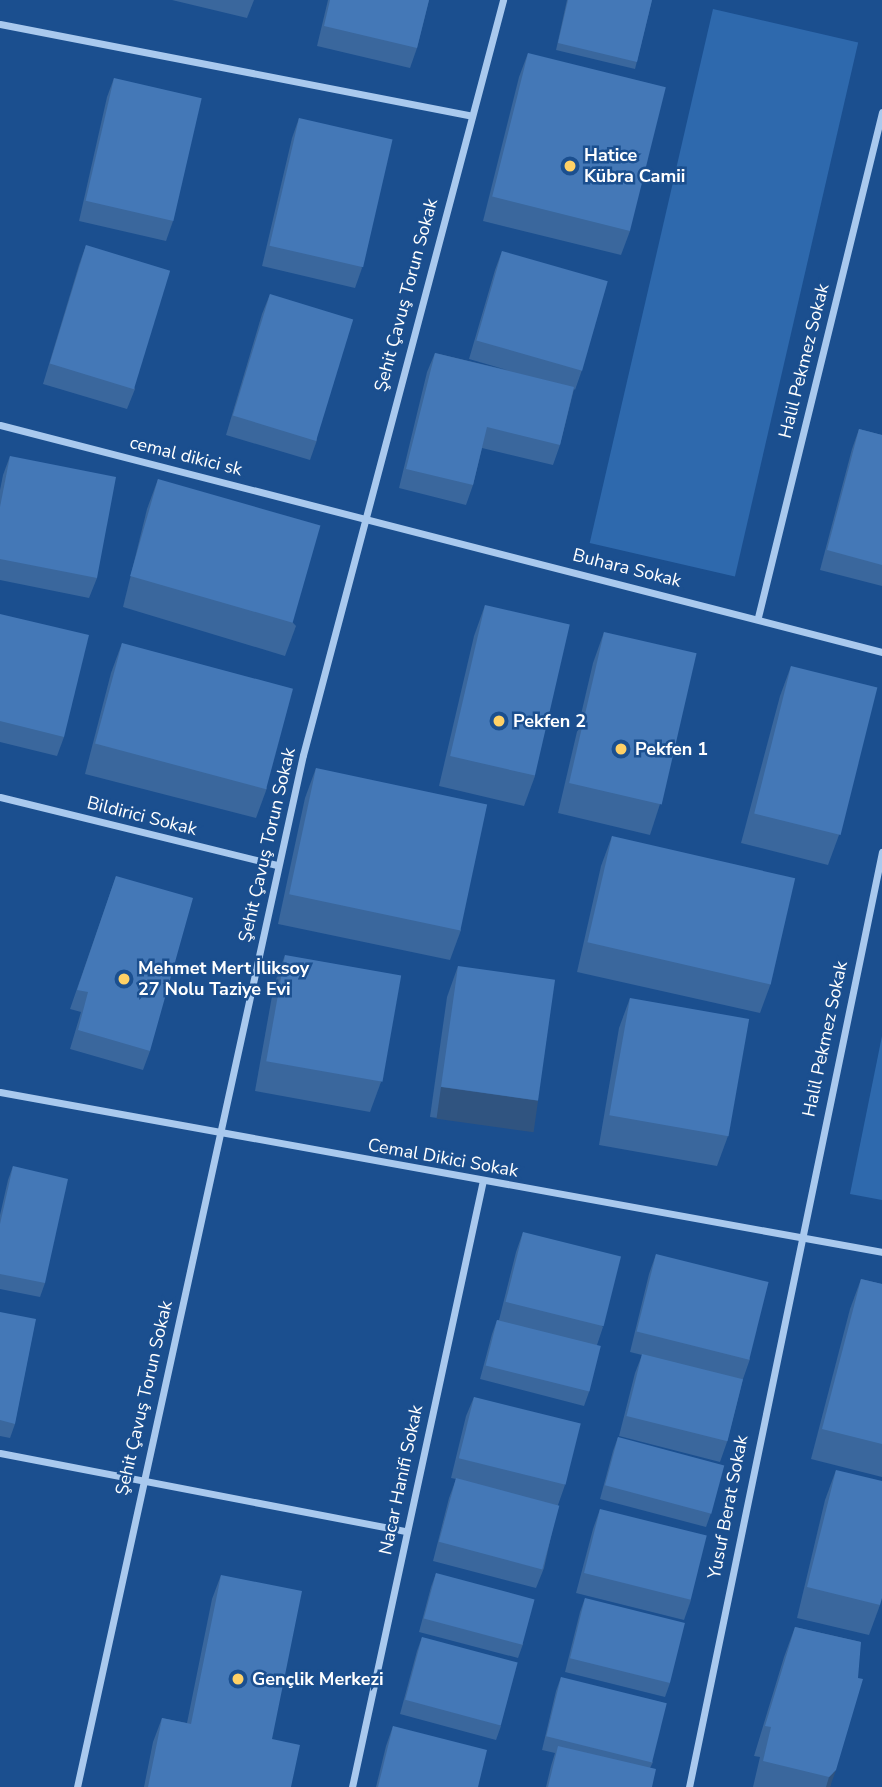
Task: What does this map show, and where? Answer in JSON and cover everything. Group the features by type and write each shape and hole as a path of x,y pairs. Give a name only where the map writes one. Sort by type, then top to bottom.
{"street":[{"name":"Şehit Çavuş Torun Sokak","path":"77,1787 141,1480 277,865 363,519 469,115 503,0"},
{"path":"0,24 469,115"},
{"name":"Halil Pekmez Sokak","path":"758,617 882,112"},
{"name":"cemal dikici sk","path":"0,425 363,519"},
{"name":"Buhara Sokak","path":"363,519 758,617 882,652"},
{"name":"Bildirici Sokak","path":"0,797 277,865"},
{"name":"Halil Pekmez Sokak","path":"799,1233 882,852"},
{"name":"Cemal Dikici Sokak","path":"0,1092 219,1136 799,1233 882,1252"},
{"name":"Nacar Hanifi Sokak","path":"352,1787 483,1180"},
{"name":"Yusuf Berat Sokak","path":"689,1787 799,1233"},
{"path":"0,1452 406,1531"}],"shaded area":[{"path":"713,9 858,43 735,576 590,543"},
{"path":"882,1036 882,1200 850,1194"}],"building":[{"path":"330,0 429,0 417,48 324,26"},
{"path":"568,0 652,0 637,62 558,43"},
{"name":"Hatice Kübra Camii","path":"528,53 666,87 630,231 492,197"},
{"path":"114,78 202,98 173,221 86,201"},
{"path":"299,118 393,140 363,267 270,246"},
{"path":"86,245 170,271 134,389 50,364"},
{"path":"502,251 608,281 582,371 476,340"},
{"path":"270,294 353,319 316,441 233,415"},
{"path":"435,353 574,387 560,445 487,427 473,485 406,469"},
{"path":"859,429 882,435 882,565 827,550"},
{"path":"10,456 116,477 97,578 0,559 0,507"},
{"path":"158,479 320,526 293,623 130,576"},
{"name":"Pekfen 2","path":"485,605 570,625 535,776 450,756"},
{"path":"0,614 89,635 64,737 0,721"},
{"name":"Pekfen 1","path":"604,632 697,653 662,804 569,783"},
{"path":"122,643 293,689 266,789 95,743"},
{"path":"791,666 877,688 841,835 754,813"},
{"path":"316,768 487,804 460,931 289,894"},
{"path":"612,836 795,878 771,984 587,942"},
{"name":"Mehmet Mert İliksoy 27 Nolu Taziye Evi","path":"116,876 193,898 150,1051 78,1030 88,992 77,990"},
{"path":"285,955 401,975 382,1082 266,1061"},
{"path":"458,966 555,980 538,1100 441,1087"},
{"path":"630,998 749,1019 728,1136 609,1115"},
{"path":"13,1166 68,1179 45,1283 0,1274 0,1224"},
{"path":"523,1232 621,1256 604,1326 506,1302"},
{"path":"656,1254 769,1282 749,1360 637,1332"},
{"path":"861,1279 882,1284 882,1444 822,1429"},
{"path":"0,1312 36,1319 15,1424 0,1420"},
{"path":"497,1320 601,1346 589,1391 486,1366"},
{"path":"642,1354 743,1379 727,1441 627,1416"},
{"path":"474,1397 581,1424 565,1485 459,1458"},
{"path":"618,1437 724,1465 711,1514 605,1485"},
{"path":"836,1470 882,1481 880,1605 807,1587"},
{"path":"456,1478 559,1506 542,1569 439,1542"},
{"path":"600,1509 707,1536 691,1600 584,1573"},
{"path":"436,1573 535,1599 522,1645 424,1618"},
{"name":"Gençlik Merkezi","path":"221,1575 302,1591 272,1739 300,1745 291,1787 148,1787 162,1718 191,1724"},
{"path":"585,1598 685,1623 670,1683 570,1658"},
{"path":"795,1627 861,1642 858,1678 863,1679 836,1770 829,1777 763,1761 771,1727 765,1726"},
{"path":"422,1637 518,1663 501,1725 405,1700"},
{"path":"561,1677 667,1703 652,1763 546,1736"},
{"path":"393,1726 487,1750 478,1787 378,1787"},
{"path":"558,1746 656,1769 652,1787 548,1787"}],"place":[{"name":"Hatice Kübra Camii","path":"570,166"},
{"name":"Pekfen 2","path":"499,721"},
{"name":"Pekfen 1","path":"621,749"},
{"name":"Mehmet Mert İliksoy 27 Nolu Taziye Evi","path":"124,979"},
{"name":"Gençlik Merkezi","path":"238,1679"}]}
